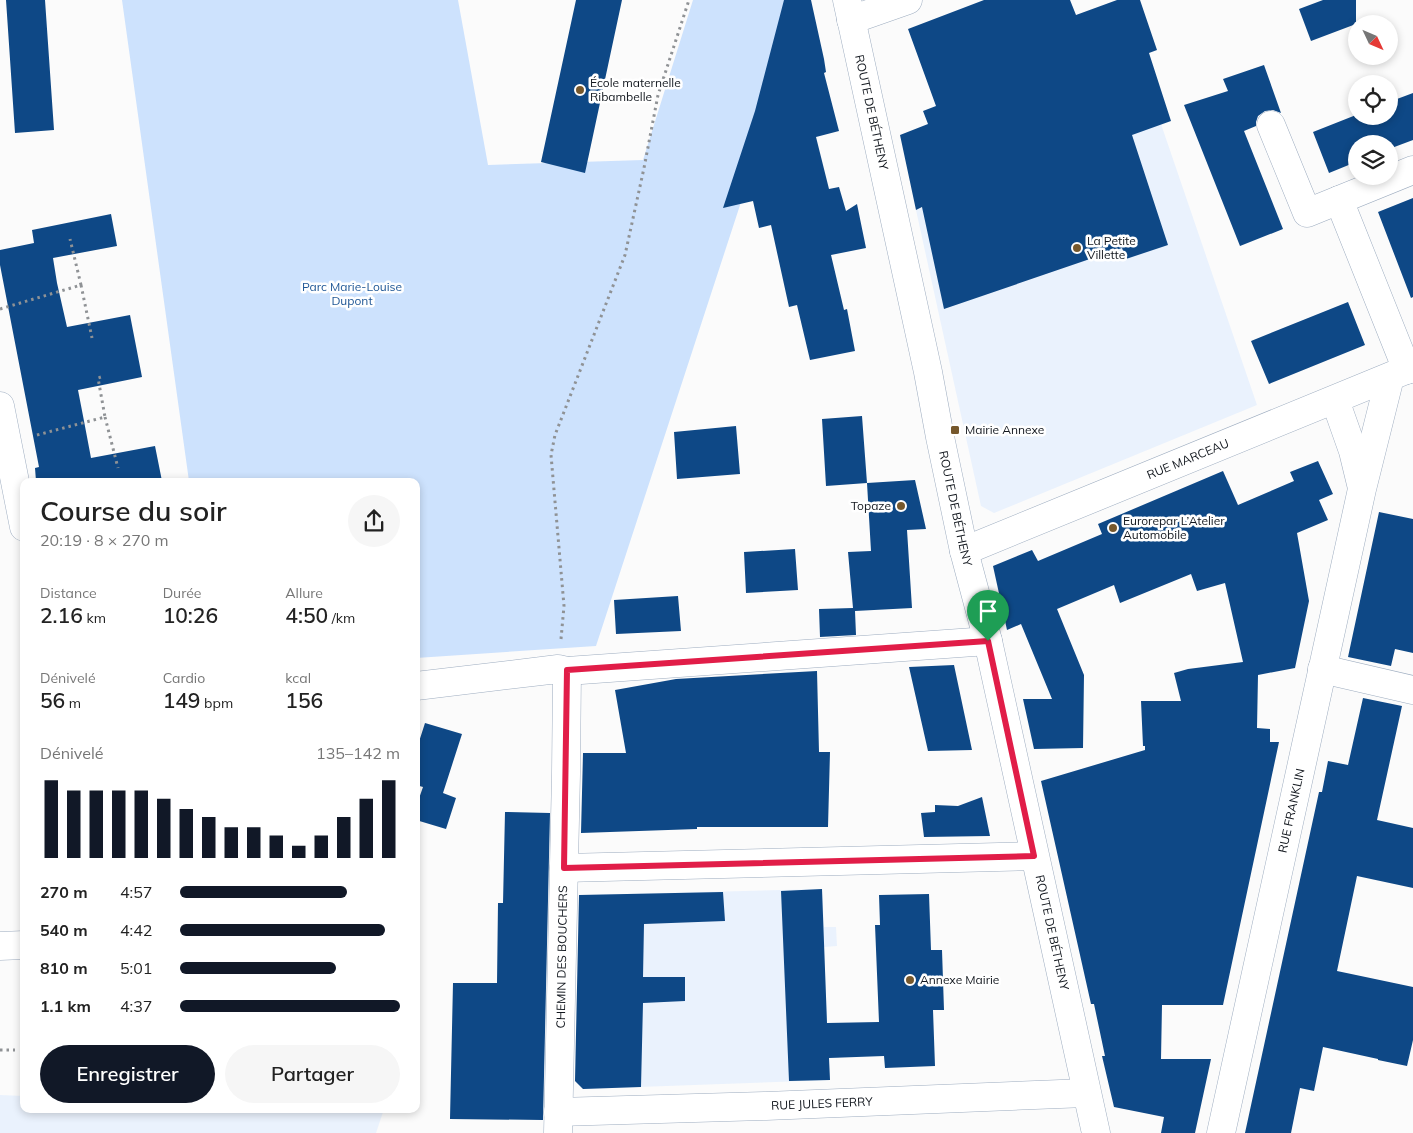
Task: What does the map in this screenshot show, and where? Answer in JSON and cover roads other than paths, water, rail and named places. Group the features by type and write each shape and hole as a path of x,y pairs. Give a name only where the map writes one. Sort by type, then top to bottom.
{"street":[{"path":"849,10 908,0"},
{"name":"ROUTE DE BÉTHENY","path":"849,10 928,372 964,551 988,641 1096,1133"},
{"path":"1271,125 1307,213 1413,170"},
{"path":"1339,200 1403,371"},
{"name":"RUE MARCEAU","path":"964,551 1403,371"},
{"name":"RUE FRANKLIN","path":"1221,1133 1362,489 1403,371"},
{"name":"RUE FRANKLIN","path":"1335,400 1354,451 1362,489"},
{"path":"0,406 20,507"},
{"path":"420,686 562,670 988,641"},
{"path":"1322,669 1413,690"},
{"name":"CHEMIN DES BOUCHERS","path":"558,1122 564,868 562,670"},
{"path":"564,868 1034,856"},
{"path":"0,946 20,945"},
{"name":"RUE JULES FERRY","path":"558,1122 766,1106 1086,1094"}],"place":[{"name":"École maternelle Ribambelle","path":"580,90"},
{"name":"La Petite Villette","path":"1077,248"},
{"name":"Mairie Annexe","path":"955,430"},
{"name":"Topaze","path":"901,506"},
{"name":"Eurorepar L’Atelier Automobile","path":"1113,528"},
{"name":"Annexe Mairie","path":"910,980"}],"park label":[{"name":"Parc Marie-Louise Dupont","path":"352,294"}]}
